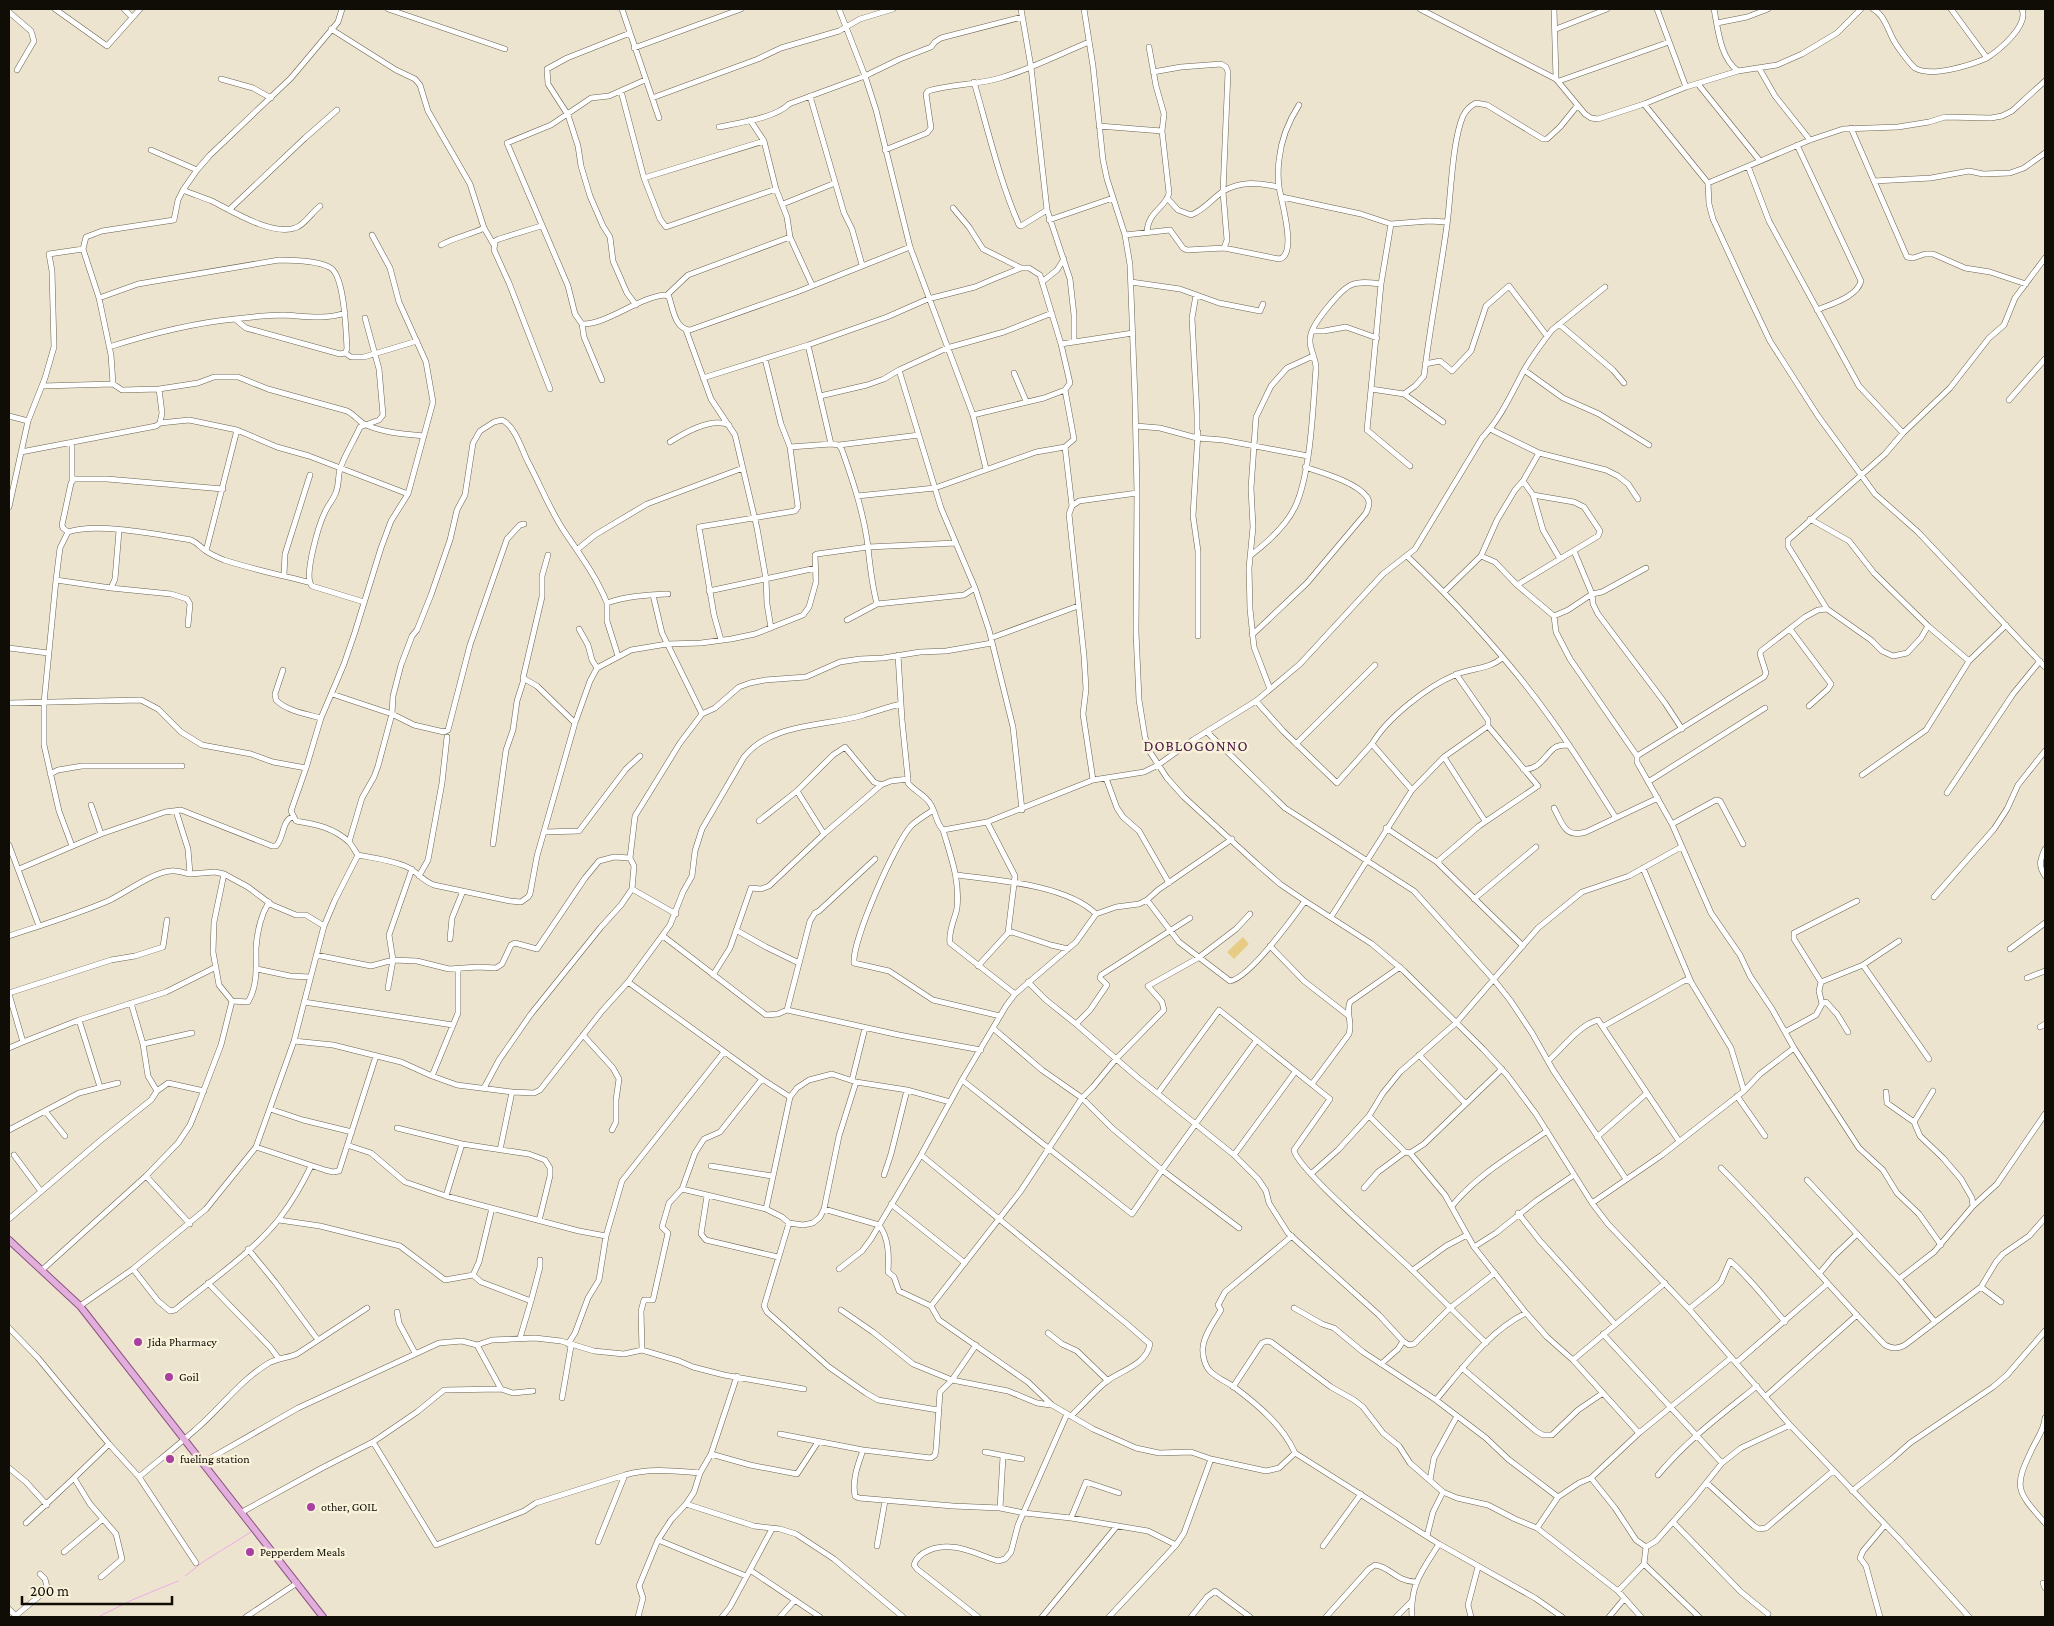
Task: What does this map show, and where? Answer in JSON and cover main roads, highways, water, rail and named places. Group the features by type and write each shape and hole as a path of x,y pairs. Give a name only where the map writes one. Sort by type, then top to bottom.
{"main road":[{"path":"9,1240 80,1306 183,1440 242,1512 321,1617"}],"waterway":[{"path":"185,1576 203,1562 251,1532"},
{"path":"98,1617 132,1600 178,1581"}],"place":[{"name":"Jida Pharmacy","path":"138,1342"},
{"name":"Goil","path":"169,1377"},
{"name":"fueling station","path":"170,1459"},
{"name":"other, GOIL","path":"311,1507"},
{"name":"Pepperdem Meals","path":"250,1552"}],"district":[{"name":"DOBLOGONNO","path":"1196,746"}]}
